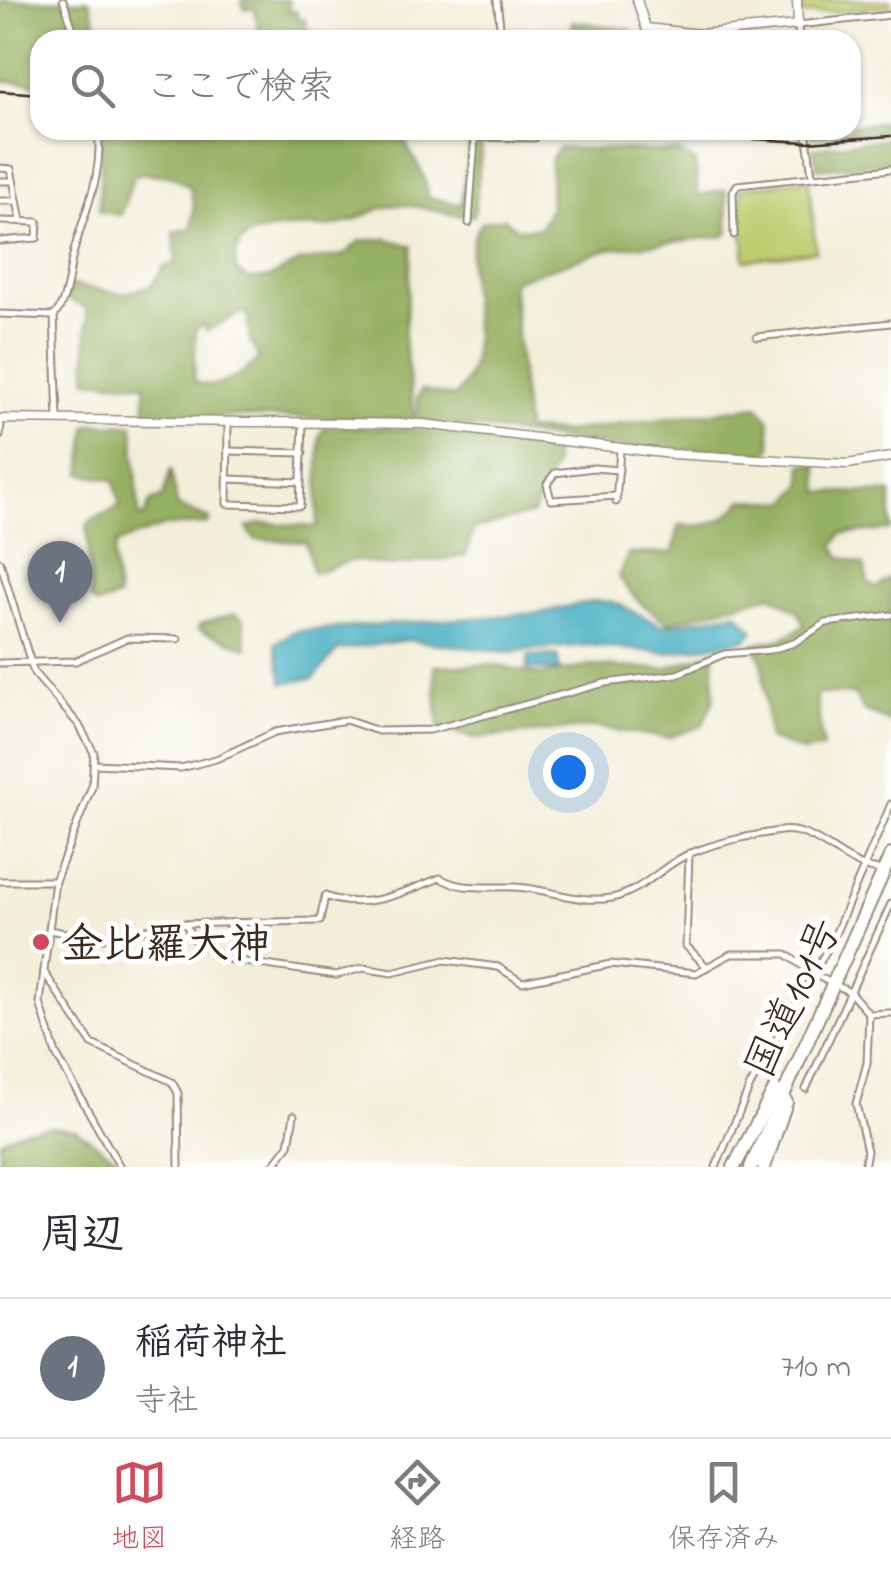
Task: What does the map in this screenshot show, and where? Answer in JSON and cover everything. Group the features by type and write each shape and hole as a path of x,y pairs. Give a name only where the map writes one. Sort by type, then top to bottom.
{"highway":[{"name":"国道101号","path":"751,1167 798,1054 888,870 891,855"},
{"path":"764,1167 822,1006"},
{"path":"734,1167 788,1064 798,1054"}],"street":[{"path":"62,0 74,30"},
{"path":"497,0 501,30"},
{"path":"638,0 642,23 650,30"},
{"path":"797,0 798,30"},
{"path":"744,30 891,15"},
{"path":"58,420 54,316 63,302 74,248 92,208 97,140"},
{"path":"470,224 475,140"},
{"path":"807,140 812,174"},
{"path":"0,168 11,169 20,221"},
{"path":"734,235 736,185 812,174 891,169"},
{"path":"0,181 14,181"},
{"path":"0,202 17,201"},
{"path":"0,220 38,222 36,238 0,241"},
{"path":"0,314 54,316"},
{"path":"757,337 891,324"},
{"path":"0,436 0,419 423,424 620,450 847,464 891,457"},
{"path":"228,423 227,504 300,506 303,423"},
{"path":"619,470 594,468 555,473 547,484 551,500 616,499 619,470 620,450"},
{"path":"228,451 302,454"},
{"path":"228,480 301,482"},
{"path":"0,562 29,662 41,684 89,739 95,764 92,786 55,881 40,1003 48,1036 120,1167"},
{"path":"95,764 182,768 216,759 275,732 346,720 378,731 430,730 604,683 677,674 724,654 794,643 826,623 891,615"},
{"path":"0,664 76,661 126,638 178,639"},
{"path":"716,1167 750,1086 813,974 891,804"},
{"path":"50,930 97,939 185,923 320,921 325,896 350,901 388,900 440,878 467,887 520,887 573,900 613,898 646,885 689,854 792,831 864,870 888,870"},
{"path":"689,854 686,946 707,967"},
{"path":"0,881 55,881"},
{"path":"806,1089 891,904"},
{"path":"185,923 193,939 231,960 336,975 363,968 392,973 444,960 498,967 522,982 611,964 696,973 731,954 786,954 813,974 850,992 869,1014 867,1062 856,1104 867,1152 864,1167"},
{"path":"44,972 92,1044 172,1082 178,1093 178,1167"},
{"path":"869,1014 891,1013"},
{"path":"272,1167 289,1145 294,1115"}],"green space":[{"path":"0,0 89,0 98,30 30,30 30,83 0,80"},
{"path":"242,0 289,0 289,12 297,11 298,20 305,19 307,30 259,30 254,8 244,9"},
{"path":"801,0 891,0 891,6 802,15"},
{"path":"572,21 631,30 572,30"},
{"path":"891,121 891,131 861,133 861,125"},
{"path":"891,138 891,162 817,169 813,148"},
{"path":"102,140 405,140 423,176 428,197 461,205 471,140 515,140 482,142 474,216 396,205 339,225 256,233 243,240 236,252 236,270 248,279 269,278 299,262 344,255 360,241 387,239 412,246 404,340 415,420 145,415 145,384 87,380 87,308 67,299 69,285 123,294 151,286 164,267 176,263 174,232 191,229 194,206 190,187 173,176 139,173 133,177 121,215 99,211","holes":["241,313 247,314 250,341 259,359 237,376 211,385 194,381 196,328 205,325 206,331"]},
{"path":"558,148 680,152 695,162 698,195 726,190 729,232 725,236 608,249 512,281 526,430 565,432 758,406 769,419 771,448 766,454 624,448 424,421 418,416 417,398 422,390 454,397 467,378 475,332 470,262 473,240 482,222 505,218 516,229 540,228 550,208 551,159"},
{"path":"809,179 816,251 745,260 740,188"},
{"path":"133,425 139,516 144,517 150,502 163,497 171,469 177,506 210,519 208,524 164,526 117,543 113,558 118,598 97,605 91,600 87,527 89,522 120,505 114,480 82,474 87,426"},
{"path":"324,428 423,430 552,450 555,463 533,514 473,529 466,556 389,566 354,560 313,573 306,542 254,539 247,527 264,523 317,527 320,435"},
{"path":"803,464 817,464 820,492 891,493 891,530 841,534 834,546 840,557 864,565 868,583 876,588 891,578 891,722 863,710 854,694 816,694 823,748 804,752 769,739 762,660 753,644 783,638 804,626 799,612 771,595 667,623 638,601 618,577 629,554 673,553 679,525 715,522 743,500 787,502 802,486"},
{"path":"235,614 243,619 247,648 198,629 201,624"},
{"path":"714,652 714,699 702,726 668,738 593,727 475,738 439,729 434,666 492,665 540,675 592,666 664,669"},
{"path":"26,1129 75,1129 130,1167 0,1167 0,1140"}],"water":[{"path":"595,601 613,602 663,626 737,612 754,631 745,640 667,653 587,645 506,652 408,640 338,650 314,678 283,683 275,643 295,631 539,613"},
{"path":"557,655 560,671 527,669 529,656"}],"railway":[{"path":"0,91 30,93"},
{"path":"861,138 891,136"},
{"path":"770,140 835,140"}],"place":[{"name":"稲荷神社","path":"60,623"},
{"name":"金比羅大神","path":"41,942"}]}
